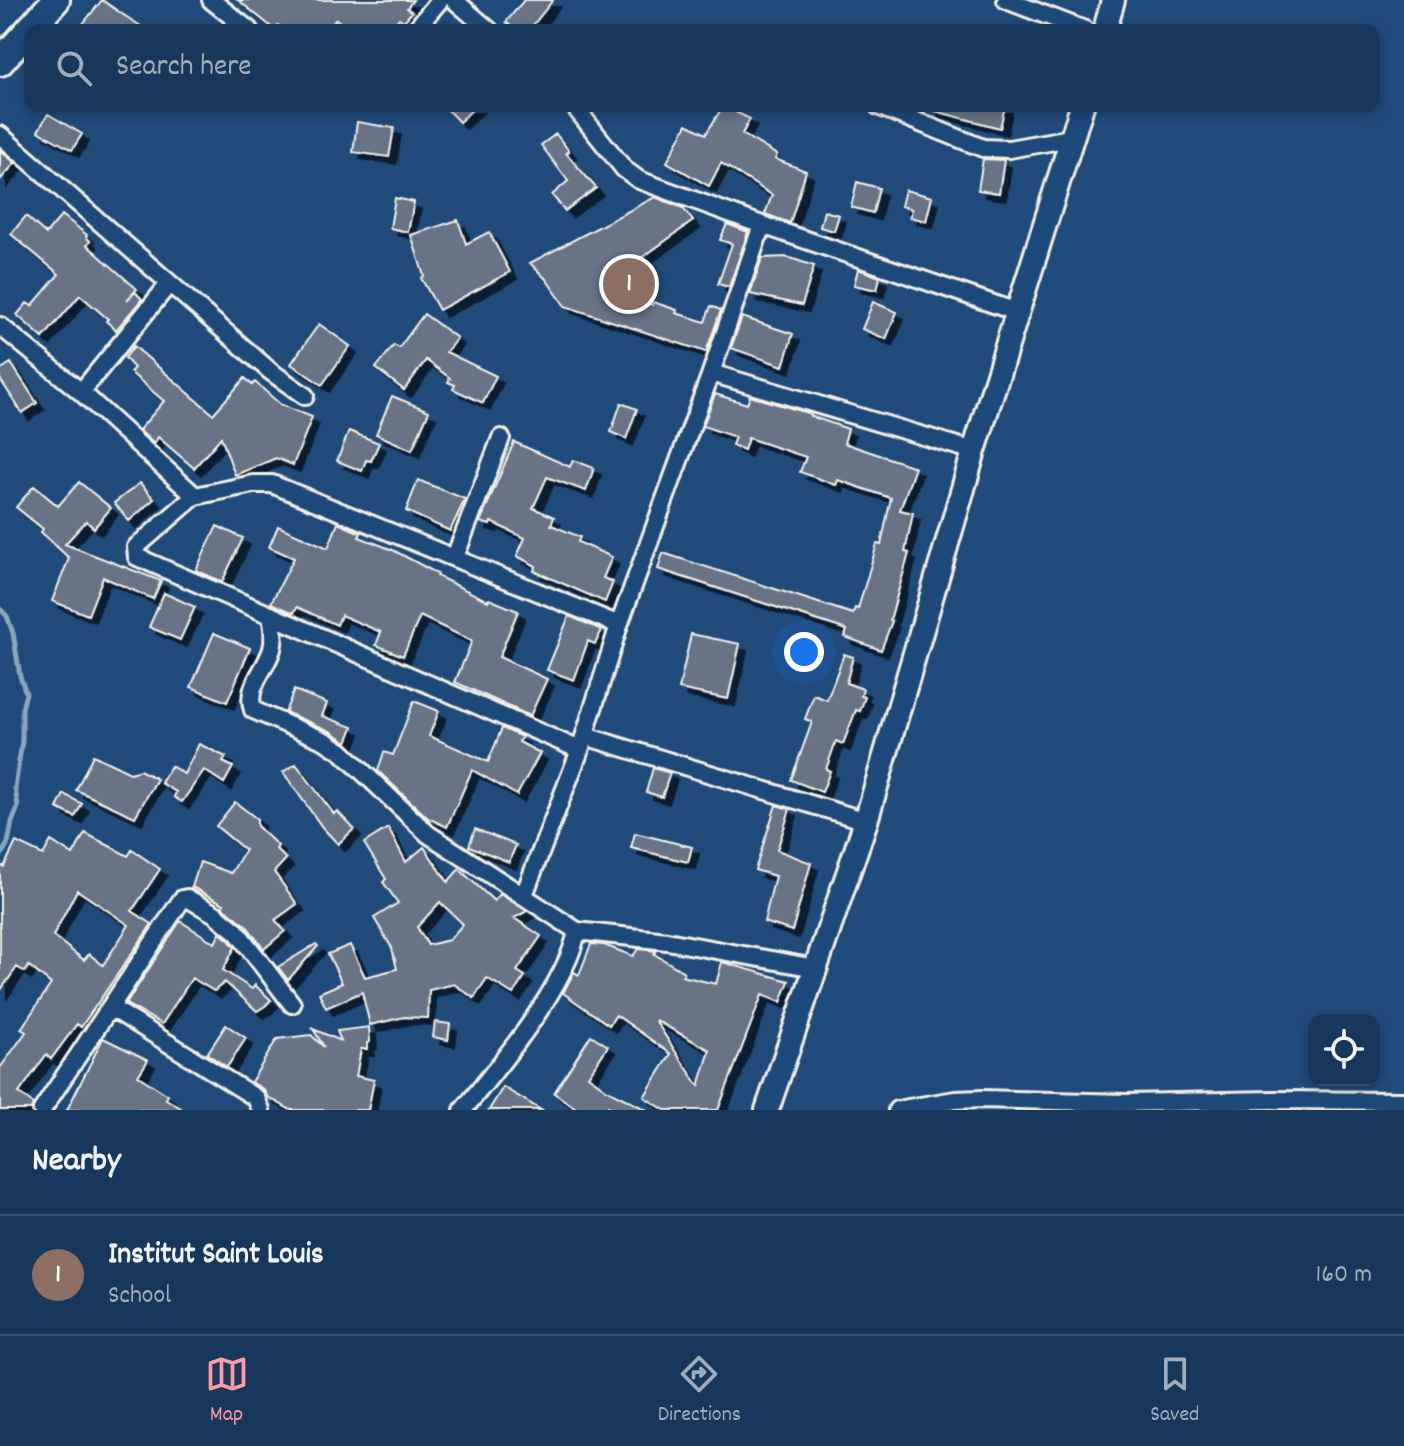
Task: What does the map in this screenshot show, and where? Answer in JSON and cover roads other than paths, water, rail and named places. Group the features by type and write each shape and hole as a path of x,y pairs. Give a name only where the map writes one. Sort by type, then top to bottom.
{"main road":[{"path":"34,24 56,0"},
{"path":"1107,24 1113,0"},
{"path":"0,62 24,35"},
{"path":"767,1110 866,821 974,451 1080,112"}],"street":[{"path":"211,0 241,24"},
{"path":"420,24 440,0"},
{"path":"454,0 482,24"},
{"path":"1006,0 1069,24"},
{"path":"579,112 624,169 639,180 1017,312"},
{"path":"893,112 983,148 1009,149 1071,138"},
{"path":"0,135 270,371 305,396"},
{"path":"524,895 583,743 619,625 762,225"},
{"path":"81,392 169,284"},
{"path":"0,326 81,392 195,496"},
{"path":"711,373 974,451"},
{"path":"455,557 501,438"},
{"path":"619,625 272,484 253,484 195,496 136,547 137,557 583,743 866,821"},
{"path":"271,615 274,640 251,690 253,710 325,741 342,752 428,834 577,931 667,941 815,968"},
{"path":"42,1110 179,901 187,898 215,914 237,932 292,1004"},
{"path":"463,1110 507,1054 564,970 577,931"},
{"path":"110,1007 256,1098 261,1110"},
{"path":"897,1110 981,1099 1126,1103 1404,1101"}],"waterway":[{"path":"0,609 7,616 13,633 26,693 15,788 18,807 8,843 0,857"}],"place":[{"name":"Institut Saint Louis","path":"629,284"}]}
